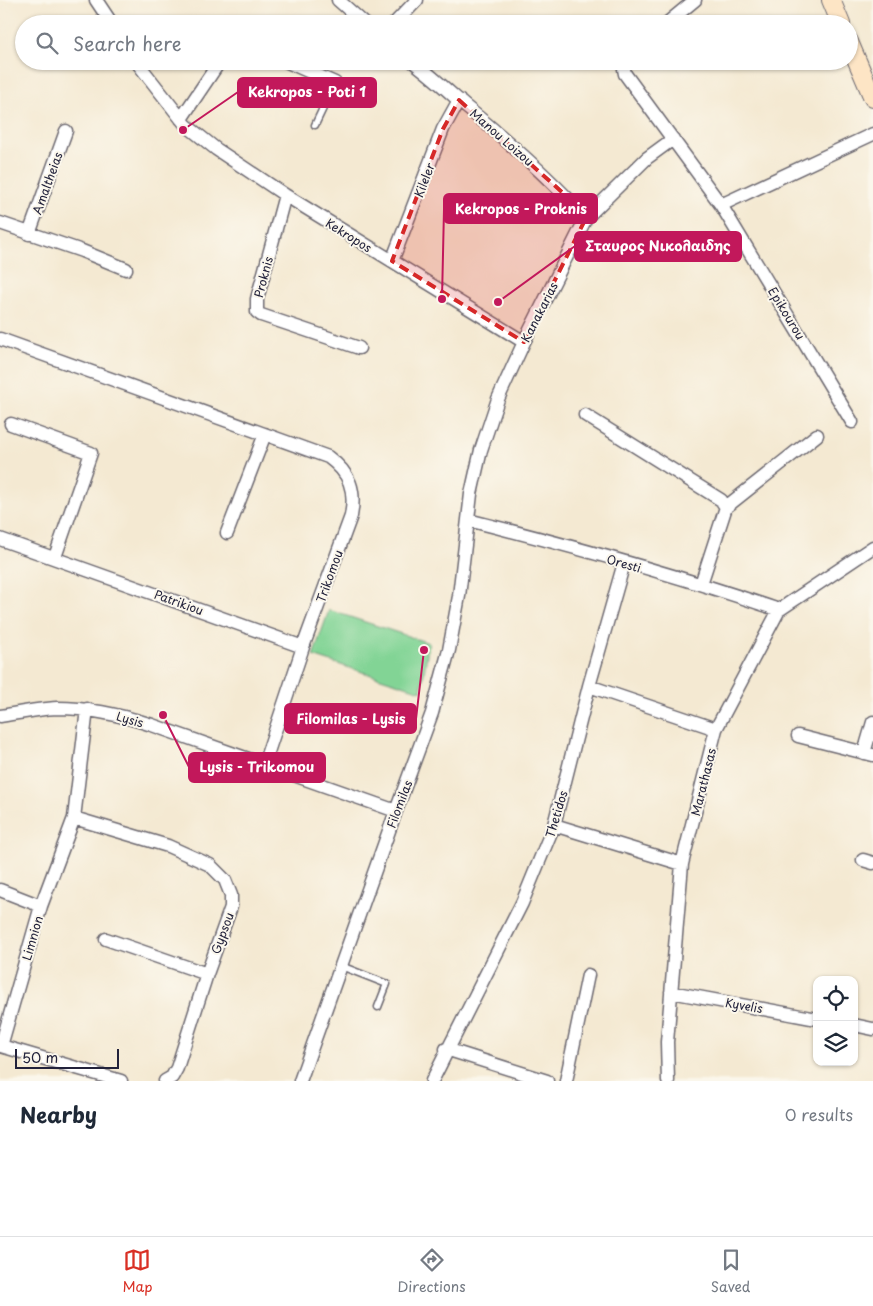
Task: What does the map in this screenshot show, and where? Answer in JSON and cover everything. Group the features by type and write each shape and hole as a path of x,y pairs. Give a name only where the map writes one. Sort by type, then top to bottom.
{"street":[{"path":"96,0 106,15"},
{"path":"338,0 355,15"},
{"path":"403,15 417,0"},
{"path":"677,15 695,0"},
{"path":"831,0 837,15"},
{"path":"858,63 873,98"},
{"name":"Kekropos","path":"143,70 181,119 216,149 524,342"},
{"path":"181,119 214,70"},
{"path":"305,70 335,83"},
{"name":"Manou Loizou","path":"424,70 532,162 586,218"},
{"name":"Epikourou","path":"624,70 625,74 721,205 852,422"},
{"name":"Kileler","path":"392,261 443,128 459,100"},
{"name":"Amaltheias","path":"29,234 66,131"},
{"path":"721,205 873,134"},
{"name":"Kanakarias","path":"468,520 475,471 488,426 524,342 586,218 647,158 673,139"},
{"name":"Proknis","path":"285,194 257,299 256,312 359,348"},
{"path":"0,223 82,251 126,269"},
{"name":"Trikomou","path":"0,339 328,457 347,476 353,495 351,516 303,647 264,764"},
{"path":"585,415 721,500 726,506"},
{"path":"11,424 91,453 55,557"},
{"path":"227,533 266,434"},
{"path":"701,584 726,506 817,435"},
{"name":"Oresti","path":"468,520 541,538 701,584 779,610"},
{"name":"Filomilas","path":"300,1081 432,713 449,650 459,596 468,520"},
{"name":"Patrikiou","path":"0,539 55,557 303,647"},
{"name":"Marathasas","path":"668,1081 667,1042 682,864 716,729 779,610 873,547"},
{"name":"Thetidos","path":"432,1081 522,903 554,825 589,686 624,563"},
{"path":"589,686 716,729"},
{"name":"Lysis","path":"0,716 57,708 87,709 142,722 396,811"},
{"name":"Limnion","path":"87,709 74,818 41,906 0,1046 121,1081"},
{"path":"798,736 868,754 873,722"},
{"name":"Gypsou","path":"74,818 168,846 210,865 225,880 231,895 231,907 177,1068 172,1077 165,1081"},
{"path":"554,825 682,864"},
{"path":"0,890 41,906"},
{"path":"106,939 207,974"},
{"path":"566,1081 588,975"},
{"name":"Kyvelis","path":"671,992 813,1018"},
{"path":"858,1027 873,1029"},
{"path":"446,1050 547,1081"}],"lane":[{"path":"315,125 335,83"},
{"path":"341,966 387,984 378,1007"}],"highlighted area":[{"path":"459,100 563,193 586,218 524,342 392,261 443,129"}],"green space":[{"path":"329,610 429,643 421,691 313,656"}],"place":[{"name":"Kekropos - Poti 1","path":"183,130"},
{"name":"Kekropos - Proknis","path":"442,299"},
{"name":"Σταυρος Νικολαιδης","path":"498,302"},
{"name":"Filomilas - Lysis","path":"424,650"},
{"name":"Lysis - Trikomou","path":"163,715"}]}
